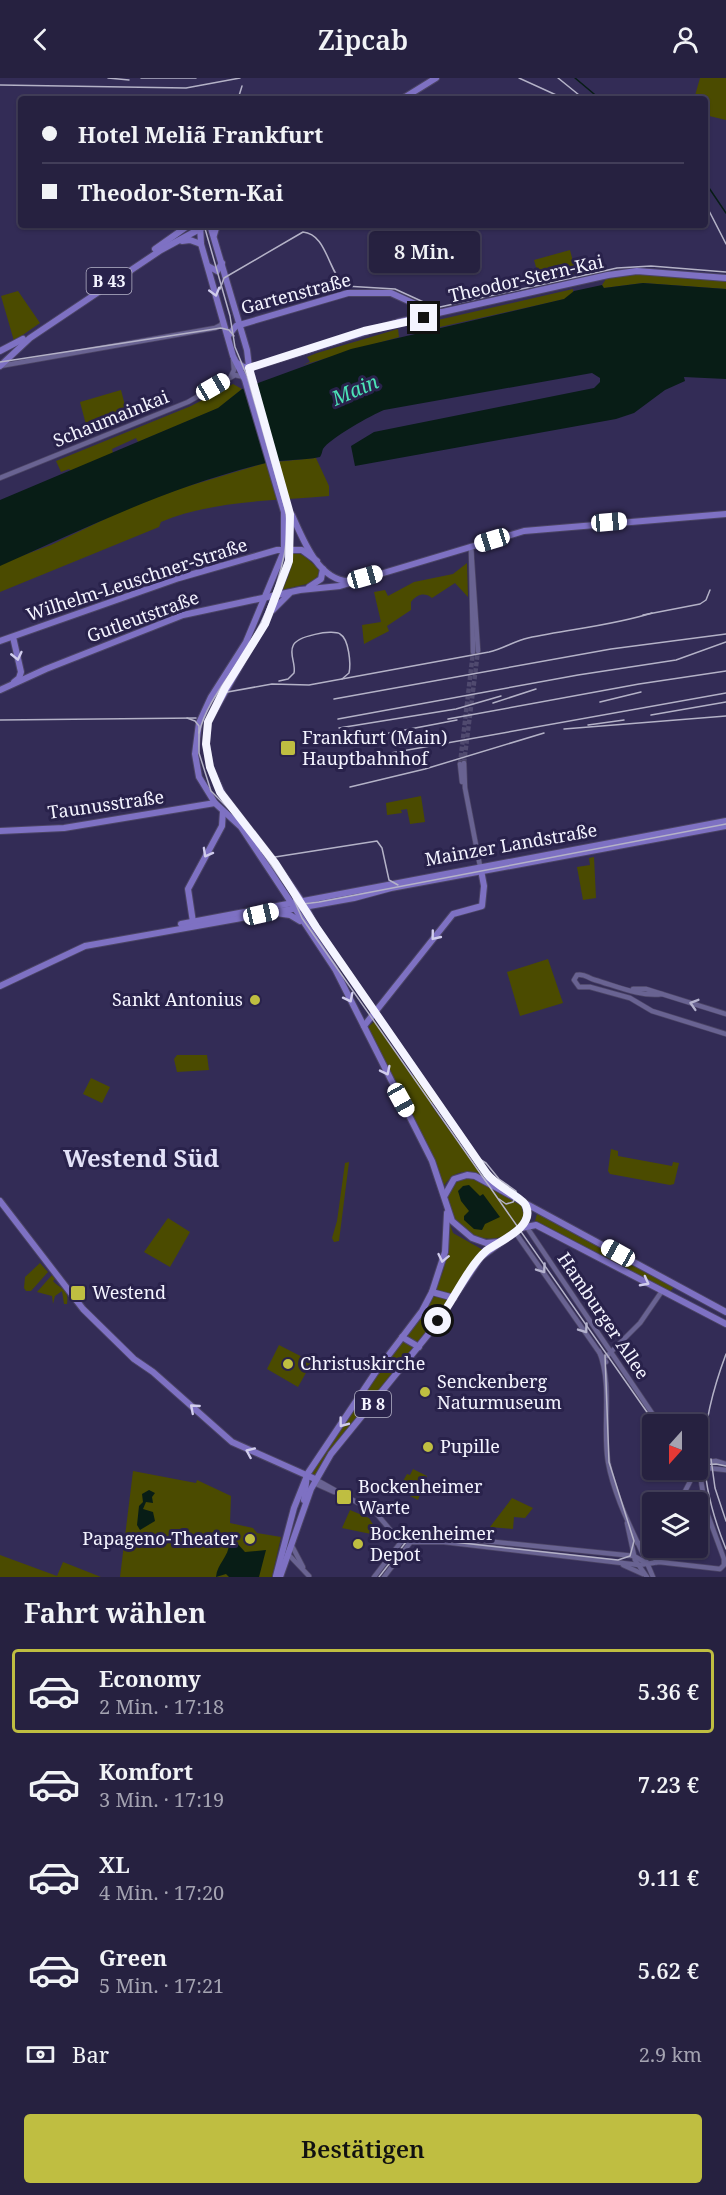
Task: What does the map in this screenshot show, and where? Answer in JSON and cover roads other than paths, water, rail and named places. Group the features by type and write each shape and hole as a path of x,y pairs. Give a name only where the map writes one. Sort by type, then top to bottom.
{"main road":[{"path":"407,96 436,78"},
{"path":"414,96 444,78"},
{"name":"B 43","path":"0,352 185,228"},
{"name":"B 43","path":"1,364 15,350 198,228"},
{"path":"201,228 201,244 227,337 234,359 246,378 286,507 323,569 332,578 351,582"},
{"path":"210,228 240,324 249,368 246,378"},
{"path":"214,235 215,228"},
{"path":"175,242 190,240 201,244"},
{"path":"207,266 216,271 222,263"},
{"name":"Theodor-Stern-Kai","path":"249,368 364,331 622,272 726,278"},
{"name":"Gartenstraße","path":"227,337 231,328 240,324 348,293 391,293 424,308 447,312"},
{"path":"414,319 426,315 424,308"},
{"path":"0,352 1,364"},
{"path":"234,359 241,366 249,368"},
{"path":"286,507 286,573 270,613 250,652 223,692 208,722 206,733 208,759 221,790 253,832 298,905 303,923 335,969 432,1161 444,1196"},
{"name":"Gutleutstraße","path":"0,689 180,616 300,590 336,587 533,529 726,514"},
{"path":"287,548 306,552 317,561"},
{"path":"287,548 262,598 243,648 215,691 198,725 195,754 202,784 215,803 241,827 316,927 487,1174 501,1189"},
{"name":"Wilhelm-Leuschner-Straße","path":"0,641 179,578 287,548"},
{"path":"300,590 318,582 323,569"},
{"path":"271,581 271,589 276,596"},
{"path":"270,613 289,594"},
{"path":"247,601 255,604 258,610"},
{"path":"13,637 21,675 14,682"},
{"path":"0,689 30,677"},
{"path":"215,803 221,790"},
{"name":"Taunusstraße","path":"0,831 64,828 215,803"},
{"path":"193,922 188,889 222,826 223,810"},
{"name":"Mainzer Landstraße","path":"0,984 81,943 298,905 726,821"},
{"path":"253,832 254,823"},
{"name":"Mainzer Landstraße","path":"0,984 79,947 261,914 298,905 321,904 481,869 726,826"},
{"path":"364,1026 455,912 482,906 484,886 481,869"},
{"path":"316,927 315,912 321,904"},
{"path":"261,914 284,914 303,923"},
{"path":"370,1019 383,1022"},
{"path":"444,1196 452,1180 467,1174 524,1201 726,1312"},
{"name":"B 8","path":"278,1577 281,1557 289,1551 294,1508 307,1475 432,1292 445,1252 447,1212 444,1196"},
{"path":"524,1201 528,1212 523,1226 545,1229 703,1314 726,1324"},
{"path":"0,1202 83,1309 134,1359 153,1372 232,1442 307,1475 315,1481"},
{"path":"447,1212 454,1224 470,1237 486,1243 499,1242"},
{"name":"B 8","path":"278,1577 315,1481 344,1437 419,1347 481,1257 523,1226"},
{"path":"680,1286 678,1294 681,1302"},
{"path":"432,1292 454,1298"},
{"path":"703,1314 710,1311 711,1304"},
{"path":"402,1337 419,1347"},
{"path":"362,1394 364,1403 372,1406"},
{"path":"302,1513 307,1475"}],"street":[{"name":"Gartenstraße","path":"1,364 218,328 223,318"},
{"path":"15,350 18,359 31,360"},
{"name":"Schaumainkai","path":"229,378 233,372 234,359"},
{"name":"Schaumainkai","path":"0,478 182,405 238,374 246,378"},
{"path":"471,546 469,552 475,652"},
{"path":"462,763 460,776 465,788 481,869"},
{"path":"726,1014 662,994 646,995 583,974 577,975 574,980 579,987 592,987 639,1001 652,1011 726,1034"},
{"name":"Hamburger Allee","path":"523,1226 607,1345 608,1357"},
{"name":"Hamburger Allee","path":"523,1226 599,1352 608,1357 652,1414"},
{"path":"642,1550 627,1520 608,1462 605,1377 608,1357 640,1323 662,1291"},
{"path":"599,1352 605,1377"},
{"path":"708,1463 716,1461 726,1464"},
{"path":"708,1467 726,1470"},
{"path":"522,1549 552,1549 557,1552 618,1563 639,1565 657,1562 720,1569 724,1566 724,1559 706,1510 701,1480"},
{"path":"315,1481 376,1514 405,1541 472,1543"},
{"path":"627,1520 632,1546 639,1565 649,1576"},
{"path":"374,1577 405,1541 419,1533 522,1549 637,1557 648,1564"},
{"path":"384,1577 404,1551 405,1541"},
{"path":"637,1543 642,1543"},
{"path":"621,1556 632,1546"},
{"path":"289,1551 309,1576"},
{"path":"637,1557 642,1552"},
{"path":"646,1558 649,1576"},
{"path":"655,1558 657,1562"},
{"path":"649,1576 657,1562"},
{"path":"618,1563 649,1576"}],"water":[{"name":"Main","path":"643,283 726,289 726,379 684,377 685,381 665,390 634,413 616,419 355,466 351,446 374,432 594,388 600,382 600,378 592,373 384,410 361,421 334,439 323,449 320,457 266,463 197,483 130,508 0,566 0,500 218,408 242,389 351,349 564,299 574,291 602,285 604,288"},
{"path":"469,1185 480,1196 483,1194 500,1217 485,1224 482,1230 474,1229 464,1220 464,1216 469,1211 461,1201 458,1191 463,1186"},
{"path":"149,1490 155,1493 152,1497 153,1503 146,1502 143,1509 153,1512 155,1521 140,1530 137,1525 139,1506 143,1502 142,1494"},
{"path":"236,1542 245,1552 266,1550 259,1577 229,1577 226,1574 216,1577 229,1544"}],"waterway":[{"path":"575,78 596,96"},
{"path":"708,186 726,213"}],"tunnel":[{"path":"464,763 478,651"},
{"path":"460,764 473,652"}],"tram line":[{"path":"239,96 242,86"},
{"path":"199,733 212,702 251,641 269,605 282,564 287,525 285,508 247,376 235,347 230,316 205,228"},
{"path":"220,289 224,278 303,232 317,239 339,280 345,286 395,289 430,305 440,307 617,268 651,266 726,272"},
{"path":"0,362 221,328 229,330 234,336"},
{"path":"643,615 700,604 706,600 710,590"},
{"path":"215,702 222,693 272,684 309,685 489,652 528,638 652,613"},
{"path":"279,681 288,679 294,673 292,652 296,642 307,636 330,632 340,634 347,646 349,673 342,679"},
{"path":"187,718 195,721 199,726 199,753 211,791 240,820 292,895 302,918 648,1414"},
{"path":"0,720 196,718"},
{"path":"292,895 303,904 319,902 726,824"},
{"path":"261,851 275,857 377,841 382,848 389,880 398,885"},
{"path":"470,1153 486,1163 499,1179 516,1191 513,1202 506,1204 499,1199"},
{"path":"379,1577 406,1542 417,1538 618,1560 630,1556 634,1541 609,1462 605,1355"},
{"path":"708,1464 726,1466"}],"railway":[{"path":"108,78 129,80"},
{"path":"141,78 196,78"},
{"path":"0,85 186,88 240,78"},
{"path":"519,78 558,96"},
{"path":"558,78 580,96"},
{"path":"708,209 726,244"},
{"path":"334,699 611,649 726,634"},
{"path":"338,719 578,675 676,660 726,642"},
{"path":"448,719 639,684 726,671"},
{"path":"493,703 536,689"},
{"path":"600,702 641,692"},
{"path":"346,761 726,693"},
{"path":"339,728 456,709 501,696"},
{"path":"651,715 726,702"},
{"path":"564,729 726,716"},
{"path":"342,742 457,720"},
{"path":"588,725 624,720"},
{"path":"350,787 425,769 544,733"},
{"path":"726,1354 710,1406 704,1452 709,1498 726,1549"},
{"path":"711,1459 715,1488 726,1521"}],"place":[{"name":"Frankfurt (Main) Hauptbahnhof","path":"288,748"},
{"name":"Sankt Antonius","path":"255,1000"},
{"name":"Westend","path":"78,1293"},
{"name":"Christuskirche","path":"288,1364"},
{"name":"Senckenberg Naturmuseum","path":"425,1392"},
{"name":"Pupille","path":"428,1447"},
{"name":"Bockenheimer Warte","path":"344,1497"},
{"name":"Papageno-Theater","path":"250,1539"},
{"name":"Bockenheimer Depot","path":"358,1544"}],"district":[{"name":"Westend Süd","path":"141,1159"}]}
